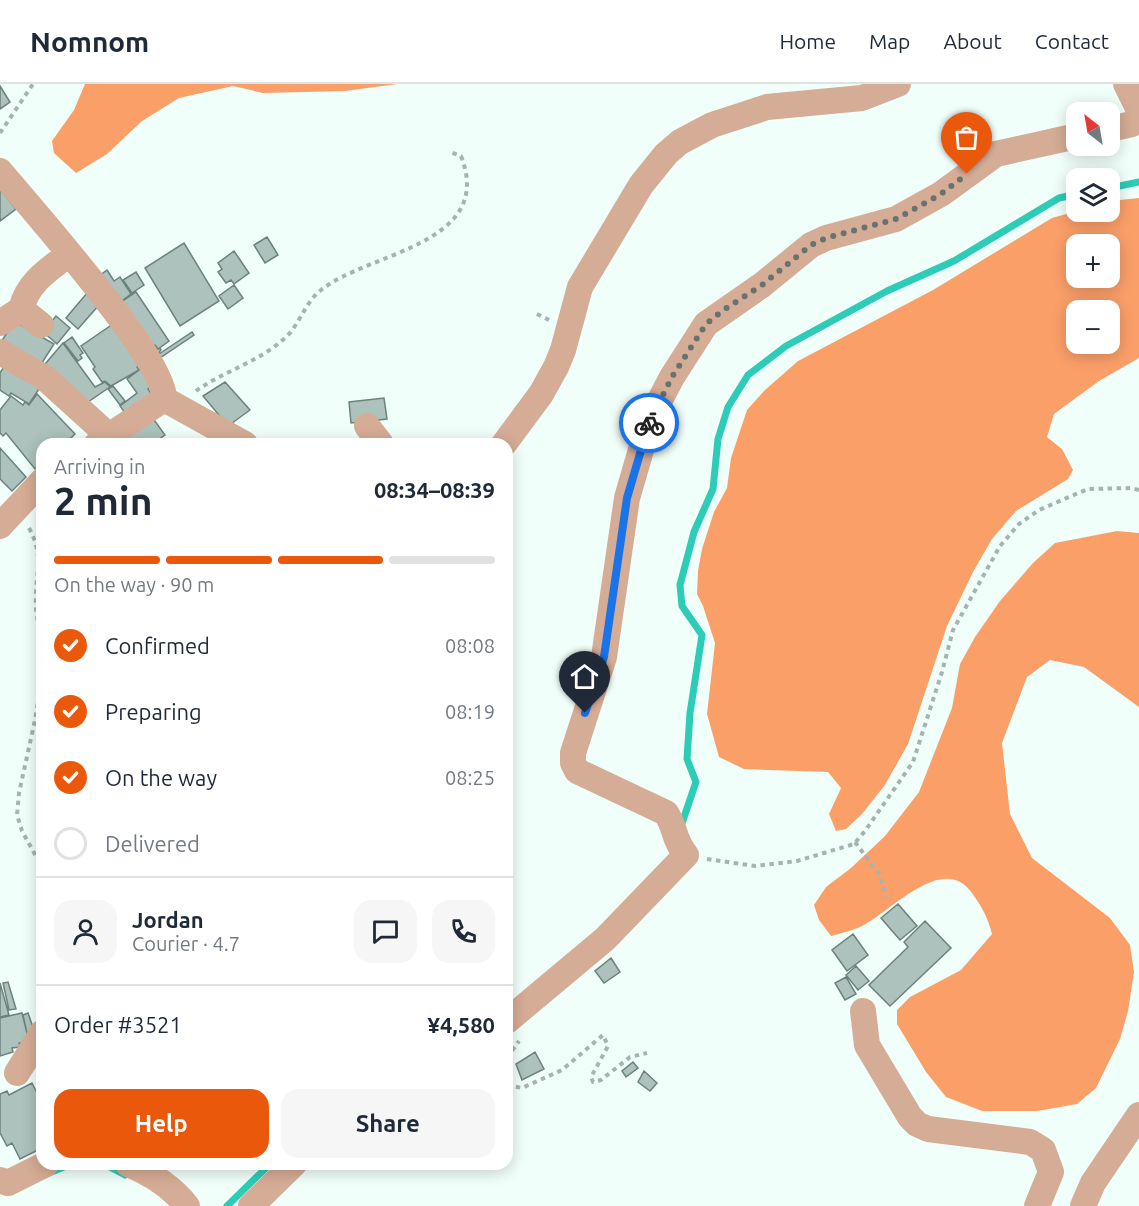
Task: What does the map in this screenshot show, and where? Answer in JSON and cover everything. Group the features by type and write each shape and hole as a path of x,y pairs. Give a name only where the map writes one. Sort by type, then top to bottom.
{"street":[{"path":"508,438 541,394 556,367 566,340 575,299 584,280 607,246 641,185 666,154 695,133 767,107 862,98 898,84"},
{"path":"1126,84 1139,110"},
{"path":"1120,127 1139,120"},
{"path":"513,1016 605,939 686,855 676,843 672,822 666,813 577,771 573,763 573,753 604,657 627,498 650,419 672,377 706,324 762,285 811,245 826,238 896,219 941,194 996,154 1066,138"},
{"path":"0,171 69,254 144,351 171,403 234,438"},
{"path":"0,323 21,309 25,295 36,279 69,254"},
{"path":"21,309 41,326"},
{"path":"0,352 45,378 101,438"},
{"path":"107,438 171,403"},
{"path":"0,526 36,487"},
{"path":"863,1011 867,1045 909,1117 917,1124 928,1129 1030,1142 1043,1150 1051,1172 1037,1206"},
{"path":"19,1073 36,1043"},
{"path":"1083,1206 1093,1183 1139,1115"},
{"path":"0,1180 8,1183 36,1169"},
{"path":"143,1170 187,1206"},
{"path":"251,1206 288,1170"}],"path":[{"path":"0,134 33,84"},
{"path":"171,403 266,352 289,333 310,300 322,289 350,272 414,246 454,220 461,212 467,188 461,156 450,152"},
{"path":"686,855 755,866 797,861 833,852 855,842 866,831 913,762 953,630 1000,546 1019,524 1039,510 1088,489 1131,488 1139,490"},
{"path":"17,507 33,537 36,549"},
{"path":"36,714 19,793 17,815 22,831 36,856"},
{"path":"855,842 879,874 886,897"},
{"path":"513,1086 522,1088 562,1070 603,1035 608,1046 591,1077 593,1082 601,1080 630,1057 647,1053"}],"shaded area":[{"path":"85,84 397,84 345,91 263,93 233,86 179,98 142,121 107,154 76,173 54,153 52,141 74,110"},
{"path":"1139,198 1139,358 1099,381 1054,414 1047,437 1062,449 1073,470 1068,479 1016,511 992,539 947,626 908,744 885,785 862,814 846,829 836,831 829,814 841,788 828,772 744,769 719,757 707,714 715,643 697,594 698,571 702,549 714,512 727,488 731,458 747,410 765,390 798,361 933,290 1052,218 1066,214 1066,222 1120,222 1120,200"},
{"path":"1117,531 1139,533 1139,707 1084,667 1050,660 1027,677 1002,743 1010,814 1032,858 1110,918 1130,945 1134,972 1128,1011 1120,1039 1096,1088 1077,1104 1037,1111 982,1111 946,1097 926,1072 897,1024 897,1010 910,997 961,970 992,934 989,923 972,893 960,882 947,879 932,881 917,888 862,926 831,936 819,920 814,905 826,887 851,868 885,836 919,792 952,708 960,664 975,637 1000,601 1033,563 1055,543"}],"building":[{"path":"0,86 10,102 0,109"},
{"path":"0,189 16,209 0,221"},
{"path":"267,237 278,255 265,263 254,245"},
{"path":"184,243 219,301 180,326 145,268"},
{"path":"234,251 249,273 234,284 231,280 226,283 218,272 222,269 218,263"},
{"path":"107,270 114,281 120,277 131,294 116,305 99,276"},
{"path":"136,272 144,285 132,293 123,280"},
{"path":"234,285 243,298 228,309 219,296"},
{"path":"136,292 169,341 158,349 155,345 150,348 117,305"},
{"path":"87,293 99,305 78,329 66,318"},
{"path":"56,316 70,328 57,344 43,332"},
{"path":"14,321 54,344 40,366 0,344"},
{"path":"113,324 140,364 137,367 139,370 111,386 105,381 102,382 81,346"},
{"path":"192,332 194,335 157,360 150,349 155,346 160,348 156,356"},
{"path":"72,337 83,353 80,355 82,358 78,361 64,343"},
{"path":"63,343 95,387 105,382 110,387 82,406 40,370"},
{"path":"5,365 41,386 29,404 11,393 9,396 0,390 0,373"},
{"path":"142,368 153,385 148,389 152,395 125,413 120,406 137,393 127,379"},
{"path":"225,382 250,410 228,426 203,396"},
{"path":"113,386 125,401 120,405 108,389"},
{"path":"37,394 75,434 71,438 36,438 35,469 6,433 3,436 0,433 0,410 11,396 23,405 25,402 29,405"},
{"path":"384,398 387,419 351,423 349,402"},
{"path":"152,417 165,435 161,438 123,438"},
{"path":"0,448 26,477 12,491 0,479"},
{"path":"898,904 917,926 900,940 881,918"},
{"path":"925,921 951,948 890,1006 869,985 908,947 904,942"},
{"path":"853,934 868,955 847,971 832,950"},
{"path":"611,958 620,972 604,983 595,971"},
{"path":"856,966 869,981 858,990 846,975"},
{"path":"846,977 856,994 845,1000 835,983"},
{"path":"8,982 16,1009 9,1010 3,983"},
{"path":"0,983 9,1015 0,1017"},
{"path":"22,1013 29,1041 19,1043 20,1047 12,1048 13,1052 0,1056 0,1018"},
{"path":"28,1013 34,1030 27,1033 23,1015"},
{"path":"535,1052 544,1069 522,1080 516,1064"},
{"path":"633,1062 638,1068 626,1077 622,1071"},
{"path":"644,1071 657,1083 650,1091 638,1082"},
{"path":"32,1083 36,1091 36,1151 20,1159 12,1143 7,1146 0,1133 0,1094 7,1091 9,1095"}],"waterway":[{"path":"1120,186 1139,182"},
{"path":"681,826 696,782 687,759 690,713 702,635 682,606 680,585 694,532 713,489 718,439 728,407 748,375 786,346 887,291 954,261 1059,198 1066,196"},
{"path":"49,1173 56,1170"},
{"path":"115,1170 125,1175"},
{"path":"227,1206 264,1170"}],"way so far":[{"path":"649,423 672,377 706,324 722,311 762,285 811,245 826,238 896,219 941,194 967,174"}],"route":[{"path":"585,713 604,657 617,554 627,498 649,423"}]}
